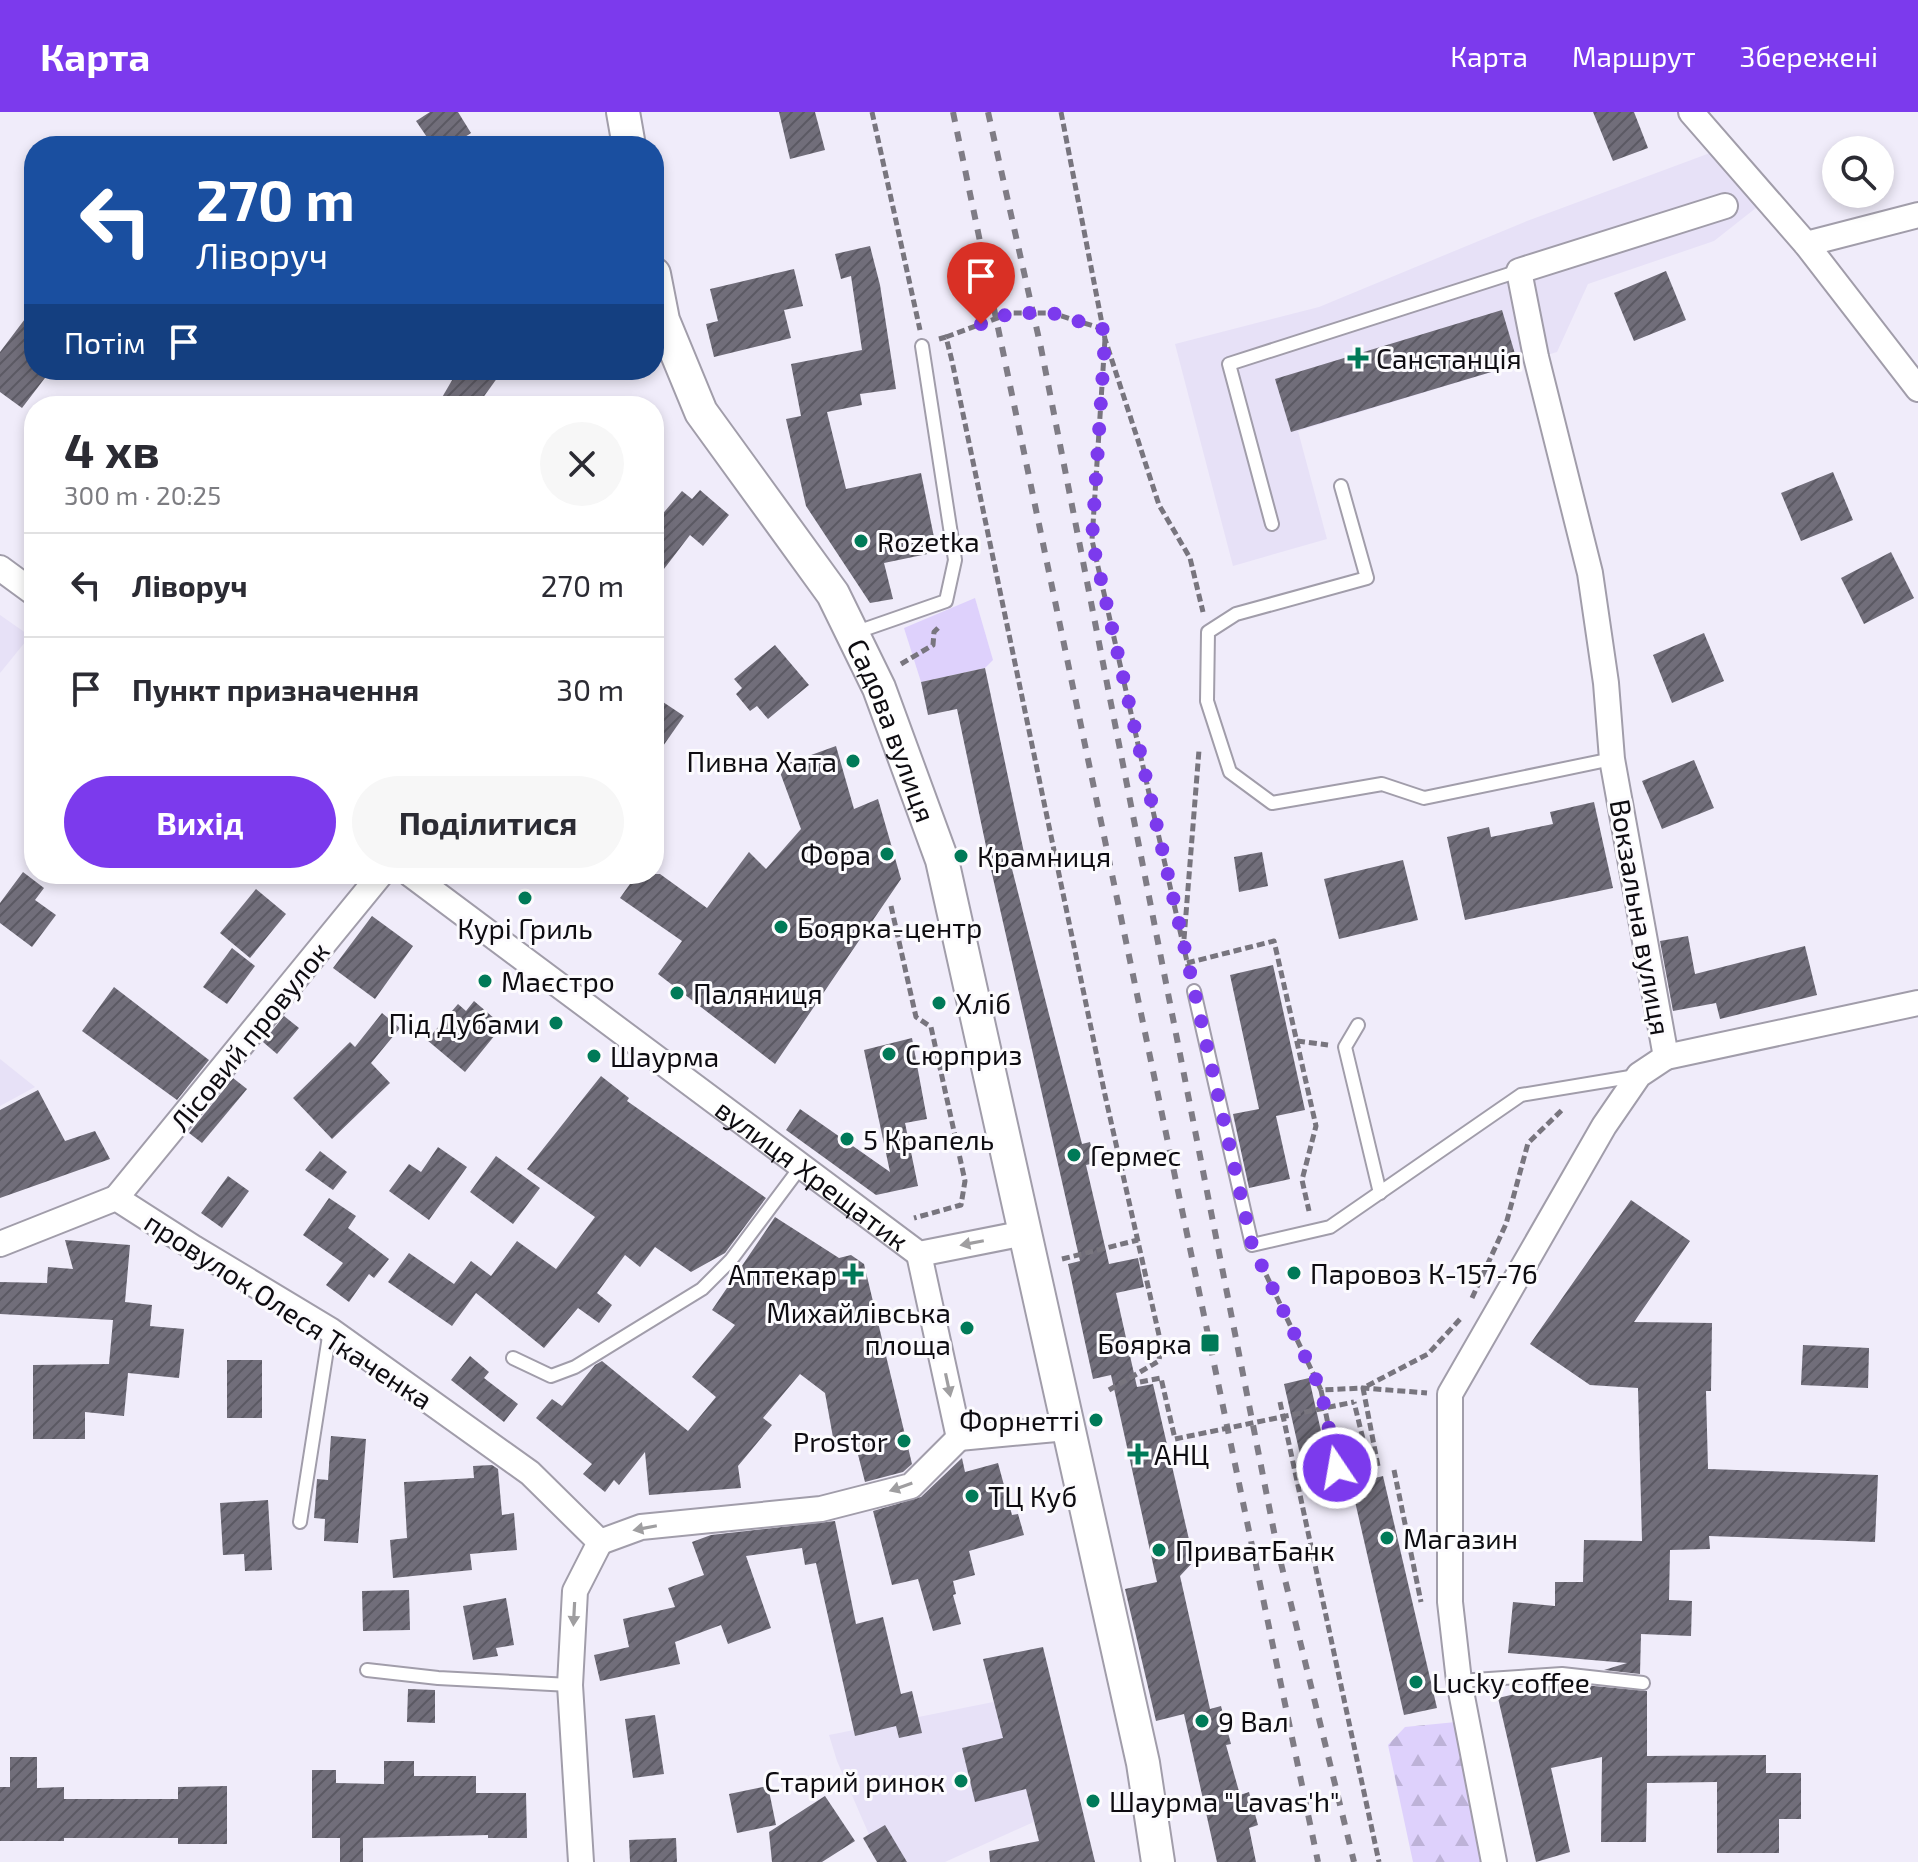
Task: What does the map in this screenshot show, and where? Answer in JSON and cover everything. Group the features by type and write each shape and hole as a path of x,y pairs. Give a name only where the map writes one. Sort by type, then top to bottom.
{"street":[{"path":"623,112 627,136"},
{"path":"1691,112 1806,244 1918,389"},
{"path":"1519,271 1725,206"},
{"path":"1806,244 1918,215"},
{"name":"Вокзальна вулиця","path":"1494,1862 1459,1681 1450,1602 1450,1394 1604,1126 1639,1075 1666,1057 1612,759 1606,683 1590,573 1536,357 1519,271"},
{"name":"Садова вулиця","path":"664,322 701,412 833,594 879,688 942,860 1025,1233"},
{"path":"0,568 24,586"},
{"name":"Лісовий провулок","path":"116,1198 373,884"},
{"name":"вулиця Хрещатик","path":"423,884 919,1254 1025,1233"},
{"path":"1666,1057 1918,1003"},
{"name":"провулок Олеся Ткаченка","path":"0,1244 116,1198 330,1330 530,1473 600,1542"},
{"path":"1025,1233 1143,1763 1158,1862"},
{"path":"919,1254 959,1438"},
{"path":"581,1862 570,1685 575,1591 600,1542 641,1527 821,1509 911,1486 959,1438 1067,1428"}],"lane":[{"path":"1272,524 1229,364 1519,271"},
{"path":"852,633 946,601 955,560 922,346"},
{"path":"1341,486 1367,578 1236,614 1208,632 1207,701 1230,772 1272,803 1382,784 1424,798 1612,759"},
{"path":"1194,991 1252,1245 1330,1227 1521,1095 1639,1075"},
{"path":"1358,1025 1345,1047 1380,1193"},
{"path":"513,1358 551,1376 575,1367 702,1289 731,1260 802,1164"},
{"path":"300,1522 330,1330"},
{"path":"367,1670 438,1678 570,1685"},
{"path":"1459,1681 1562,1674 1643,1683"}],"path":[{"path":"872,112 917,310 922,346"},
{"path":"1061,112 1105,339 1159,505 1190,558 1208,632"},
{"path":"946,337 1011,313 1052,313 1103,329"},
{"path":"1105,339 1092,540 1194,991"},
{"path":"952,361 1161,1344 1159,1361 1109,1390"},
{"path":"894,668 933,645 934,632 947,620 946,601"},
{"path":"1183,946 1199,750 1207,701"},
{"path":"880,1224 961,1205 965,1181 931,1027 916,1017 891,906"},
{"path":"1187,963 1274,941 1316,1126 1302,1180 1313,1231"},
{"path":"1297,1041 1345,1047"},
{"path":"1470,1302 1506,1224 1528,1143 1589,1084"},
{"path":"1062,1259 1138,1240"},
{"path":"1252,1245 1321,1390 1337,1468"},
{"path":"1363,1388 1428,1354 1464,1315"},
{"path":"1140,1382 1161,1378 1175,1439 1354,1402 1368,1460 1296,1478"},
{"path":"1321,1390 1363,1388 1450,1394"},
{"path":"1363,1388 1378,1466"},
{"path":"1280,1402 1379,1862"}],"shaded area":[{"name":"Санстанція","path":"1710,153 1761,204 1714,241 1588,284 1557,352 1298,431 1327,539 1233,566 1175,344 1319,307 1527,221"},
{"path":"0,615 24,632 24,643 0,673"},
{"path":"0,1059 35,1087 0,1106"},
{"name":"Старий ринок","path":"1053,1690 1080,1801 945,1862 881,1862 837,1761 829,1735"}],"green space":[{"path":"975,598 993,660 985,668 921,682 904,628"},
{"path":"1456,1722 1482,1862 1413,1862 1388,1745 1405,1727"}],"building":[{"path":"430,112 458,112 471,133 466,136 426,136 416,121"},
{"path":"779,112 815,112 825,150 790,159"},
{"path":"1593,112 1634,112 1648,148 1613,161"},
{"path":"870,246 880,285 896,389 860,394 862,405 827,412 846,489 921,473 937,552 884,563 893,599 870,603 806,506 786,419 801,416 791,364 862,350 851,276 841,279 835,254"},
{"path":"794,269 803,306 784,310 791,338 714,357 706,324 718,321 710,289"},
{"path":"1666,271 1686,320 1634,341 1614,293"},
{"path":"1502,310 1518,364 1291,432 1275,379"},
{"path":"24,320 24,380 43,380 31,396 24,396 22,408 0,392 0,352"},
{"path":"452,380 496,380 484,396 443,396"},
{"path":"1833,472 1853,520 1801,541 1781,493"},
{"path":"700,490 729,515 703,546 690,535 664,569 664,512 682,491 692,499"},
{"path":"1891,552 1914,598 1864,624 1841,578"},
{"path":"1704,633 1724,681 1672,703 1653,655"},
{"path":"775,645 809,685 768,719 757,706 750,711 736,694 742,688 734,679"},
{"path":"985,668 1026,862 1011,865 1082,1144 1090,1142 1095,1163 1086,1165 1109,1264 1138,1258 1144,1287 1116,1293 1137,1387 1153,1384 1194,1561 1180,1576 1210,1709 1221,1706 1231,1744 1226,1745 1240,1795 1249,1792 1258,1825 1249,1828 1256,1862 1217,1862 1184,1714 1156,1721 1125,1589 1157,1582 1111,1375 1093,1379 1068,1264 1080,1261 957,709 928,715 921,682"},
{"path":"664,703 684,716 664,745"},
{"name":"Боярка-центр","path":"836,746 854,809 878,799 901,879 775,1064 658,974 682,941 620,898 630,884 664,884 664,877 707,908 749,852 766,869 801,829 778,767"},
{"path":"1694,760 1714,808 1662,829 1642,781"},
{"path":"1594,802 1613,888 1465,920 1447,837 1489,827 1491,837 1553,824 1550,812"},
{"path":"1262,852 1268,886 1239,892 1234,857"},
{"path":"1403,860 1418,920 1339,939 1324,879"},
{"path":"23,872 24,884 39,884 44,888 35,900 56,915 32,947 0,923 0,903"},
{"path":"256,889 286,914 250,958 220,933"},
{"path":"372,916 413,946 375,999 333,968"},
{"path":"1688,936 1695,974 1805,946 1817,995 1720,1019 1716,1003 1673,1011 1660,941"},
{"path":"232,948 255,966 227,1004 203,987"},
{"path":"1273,965 1305,1110 1276,1116 1290,1179 1249,1188 1233,1114 1259,1109 1230,975"},
{"path":"114,987 209,1060 177,1100 82,1031"},
{"path":"474,1001 495,1019 487,1028 495,1035 465,1072 427,1040 458,1004 466,1011"},
{"path":"382,1013 400,1028 371,1063 390,1083 332,1139 293,1098 350,1042 355,1047"},
{"path":"284,1016 299,1028 277,1054 263,1042"},
{"path":"912,1038 927,1119 905,1123 918,1186 876,1195 786,1130 800,1109 890,1172 864,1050"},
{"path":"601,1076 629,1098 627,1101 766,1198 725,1253 691,1272 655,1247 640,1267 625,1255 597,1293 612,1305 599,1323 578,1308 544,1348 476,1293 452,1326 388,1282 409,1253 454,1284 471,1261 491,1276 517,1241 556,1269 595,1217 527,1169"},
{"path":"233,1078 247,1089 202,1143 189,1133"},
{"path":"38,1090 65,1141 95,1131 110,1159 0,1198 0,1110"},
{"path":"438,1147 467,1167 429,1220 389,1191 409,1164 421,1172"},
{"path":"320,1151 347,1172 333,1190 305,1170"},
{"path":"496,1156 540,1188 513,1224 470,1192"},
{"path":"228,1176 249,1191 222,1228 201,1213"},
{"path":"329,1198 356,1216 348,1228 389,1259 374,1278 369,1274 349,1302 326,1285 343,1263 303,1235"},
{"path":"1631,1200 1690,1241 1634,1322 1712,1323 1711,1391 1706,1391 1708,1469 1878,1475 1875,1542 1709,1536 1710,1549 1670,1550 1669,1600 1692,1601 1691,1636 1641,1634 1640,1674 1604,1670 1627,1663 1508,1653 1513,1602 1555,1606 1555,1582 1583,1582 1584,1540 1642,1541 1638,1388 1590,1385 1530,1344"},
{"path":"775,1217 839,1258 851,1255 864,1264 912,1464 903,1472 865,1482 854,1439 834,1443 825,1393 800,1374 763,1418 772,1425 738,1466 741,1488 649,1495 645,1452 619,1485 614,1480 605,1492 583,1474 592,1464 536,1418 552,1399 562,1406 595,1365 602,1361 688,1431 716,1397 692,1377 735,1325 712,1310"},
{"path":"65,1240 130,1245 125,1302 152,1305 150,1326 184,1329 179,1378 128,1373 124,1416 85,1412 85,1439 33,1439 33,1365 109,1364 113,1320 0,1314 0,1282 47,1283 48,1267 73,1269"},
{"path":"1803,1345 1869,1348 1868,1388 1801,1385"},
{"path":"470,1356 489,1372 484,1378 518,1404 504,1422 451,1380"},
{"path":"227,1360 262,1360 262,1418 227,1418"},
{"path":"1309,1378 1334,1489 1309,1494 1284,1384"},
{"path":"331,1436 366,1439 358,1543 324,1541 325,1519 314,1518 317,1479 328,1480"},
{"path":"962,1458 965,1472 998,1463 1012,1515 1018,1514 1024,1535 969,1551 975,1575 953,1581 956,1594 953,1595 961,1624 933,1631 918,1579 892,1585 873,1511 921,1497"},
{"path":"492,1465 498,1469 502,1515 514,1513 517,1550 470,1554 472,1570 393,1578 390,1540 407,1538 404,1482 474,1478 473,1466"},
{"path":"1383,1476 1437,1708 1404,1715 1351,1484"},
{"path":"268,1500 272,1570 245,1571 244,1554 223,1555 220,1503"},
{"path":"835,1521 856,1624 883,1617 901,1694 912,1691 922,1733 899,1738 896,1726 855,1736 816,1563 805,1565 802,1548 746,1556 771,1628 728,1644 721,1625 675,1642 680,1664 600,1681 594,1655 629,1647 623,1619 675,1607 668,1588 704,1575 692,1542 711,1535"},
{"path":"409,1590 410,1630 363,1631 362,1591"},
{"path":"506,1598 514,1645 496,1648 498,1656 473,1660 463,1606"},
{"path":"1043,1647 1095,1862 990,1862 989,1851 1039,1841 1026,1789 975,1802 962,1748 1003,1738 983,1659"},
{"path":"1562,1683 1647,1691 1647,1756 1766,1755 1766,1773 1801,1773 1801,1819 1779,1819 1779,1853 1717,1853 1717,1782 1647,1783 1646,1842 1601,1842 1602,1757 1551,1768 1570,1852 1536,1862 1498,1698"},
{"path":"408,1689 435,1690 435,1723 407,1722"},
{"path":"655,1715 664,1774 633,1778 625,1719"},
{"path":"10,1757 37,1757 37,1788 64,1787 64,1799 178,1799 178,1787 227,1786 227,1844 178,1844 178,1838 0,1841 0,1787 10,1787"},
{"path":"384,1761 414,1761 414,1776 476,1776 476,1793 526,1793 527,1838 488,1838 488,1835 363,1838 363,1862 340,1862 340,1838 312,1838 312,1770 336,1770 336,1783 384,1784"},
{"path":"768,1786 776,1825 737,1833 729,1794"},
{"path":"825,1796 855,1841 822,1862 772,1862 769,1832"},
{"path":"885,1825 907,1862 877,1862 863,1838"},
{"path":"676,1838 677,1862 630,1862 629,1840"}],"railway":[{"path":"953,112 1318,1862"},
{"path":"988,112 1041,348 1277,1547 1354,1862"}],"place":[{"name":"Санстанція","path":"1358,358"},
{"name":"Rozetka","path":"861,541"},
{"name":"Пивна Хата","path":"853,761"},
{"name":"Фора","path":"887,854"},
{"name":"Крамниця","path":"961,856"},
{"name":"Курі Гриль","path":"525,898"},
{"name":"Боярка-центр","path":"781,927"},
{"name":"Маєстро","path":"485,981"},
{"name":"Паляниця","path":"677,993"},
{"name":"Хліб","path":"939,1003"},
{"name":"Під Дубами","path":"556,1023"},
{"name":"Сюрприз","path":"889,1054"},
{"name":"Шаурма","path":"594,1056"},
{"name":"5 Крапель","path":"847,1139"},
{"name":"Гермес","path":"1074,1155"},
{"name":"Паровоз К-157-76","path":"1294,1273"},
{"name":"Аптекар","path":"853,1274"},
{"name":"Михайлівська площа","path":"967,1328"},
{"name":"Боярка","path":"1210,1343"},
{"name":"Форнетті","path":"1096,1420"},
{"name":"Prostor","path":"904,1441"},
{"name":"АНЦ","path":"1138,1454"},
{"name":"ТЦ Куб","path":"972,1496"},
{"name":"Магазин","path":"1387,1538"},
{"name":"ПриватБанк","path":"1159,1550"},
{"name":"Lucky coffee","path":"1416,1682"},
{"name":"9 Вал","path":"1202,1721"},
{"name":"Старий ринок","path":"961,1781"},
{"name":"Шаурма \"Lavas'h\"","path":"1093,1801"}],"route":[{"path":"981,324 1011,313 1052,313 1103,329 1105,339 1092,540 1252,1245 1321,1390 1337,1468"}]}
